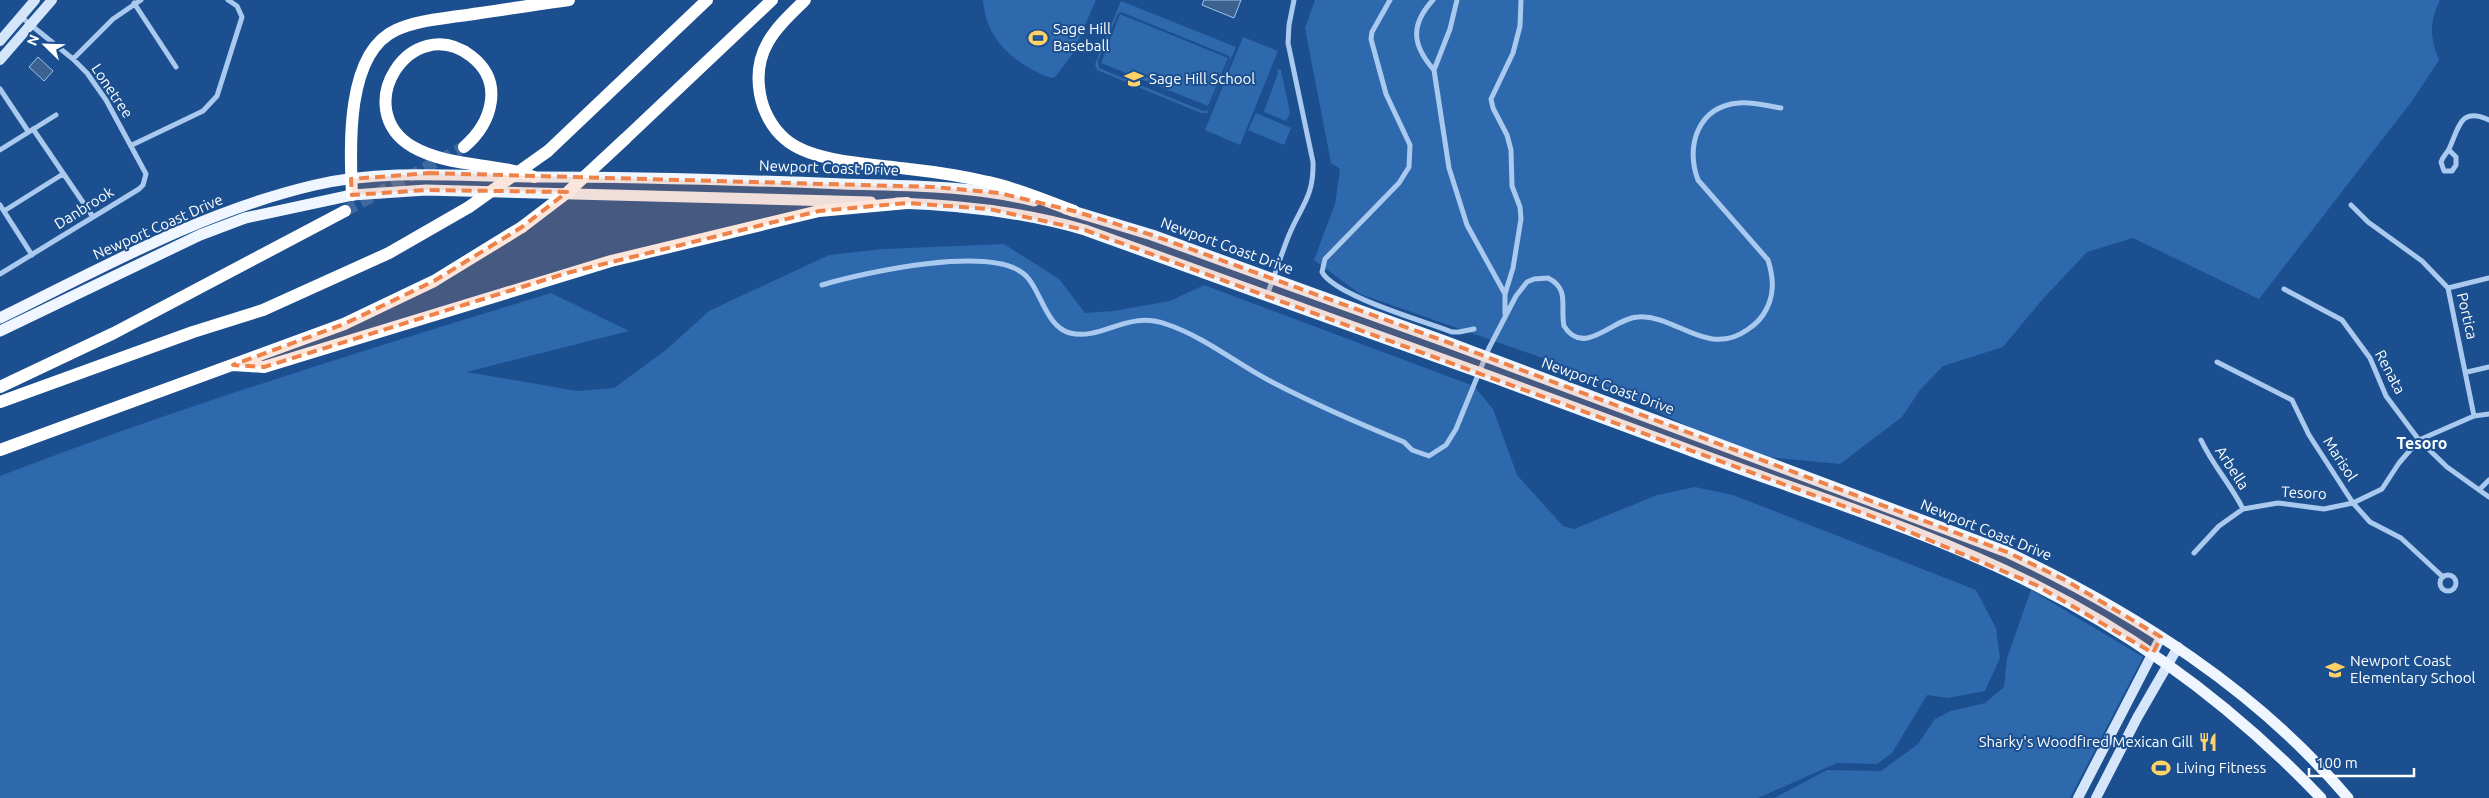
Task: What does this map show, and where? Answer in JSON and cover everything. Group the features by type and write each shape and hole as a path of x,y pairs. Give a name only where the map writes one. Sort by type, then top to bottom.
{"highway":[{"path":"352,195 349,139 358,83 367,62 379,43 395,30 420,22 569,0"},
{"path":"0,402 193,332 263,310 326,284 389,253 469,207 548,151 707,0"},
{"path":"0,450 344,324 434,281 522,227 568,192 772,0"},
{"path":"805,0 779,25 760,60 758,84 761,97 767,116 785,140 811,153 990,182 1074,211"},
{"path":"464,147 476,137 486,123 491,105 492,89 486,74 476,60 462,50 447,45 432,44 416,50 394,71 388,84 385,98 387,115 400,138 430,154 467,163 515,170 534,177"},
{"path":"233,364 264,367 567,273 671,246 820,211 907,203"},
{"path":"0,387 114,333 345,211"}],"main road":[{"path":"0,41 36,0"},
{"path":"0,60 52,0"},
{"name":"Newport Coast Drive","path":"0,318 214,216 297,190 351,179 429,173 534,177 659,176 934,187 999,194 1074,211 1144,232 1485,356 2007,552 2121,610 2178,647 2228,684 2276,724 2320,765 2348,798"},
{"name":"Newport Coast Drive","path":"0,332 200,234 272,211 352,195 426,190 907,203 989,209 1057,222 1267,295 1479,372 1979,558 2036,585 2094,616 2168,663 2266,743 2321,798"},
{"path":"2078,798 2162,637"},
{"path":"2096,798 2178,647"}],"street":[{"path":"73,59 113,19 141,0"},
{"path":"132,145 203,111 212,104 217,96 242,17 236,6 228,0"},
{"path":"1267,295 1292,226 1304,209 1311,192 1314,176 1313,162 1288,43 1294,0"},
{"path":"1390,0 1372,32 1371,39 1386,94 1410,145 1409,167 1400,183 1325,260 1322,272 1334,285 1356,296 1452,332 1474,329"},
{"path":"1433,0 1418,20 1416,36 1419,48 1434,70 1449,168 1456,192 1467,224 1507,299 1505,316"},
{"path":"1434,70 1450,29 1458,0"},
{"path":"1505,294 1513,268 1521,219 1520,208 1512,186 1510,150 1507,135 1493,108 1491,99 1513,54 1520,26 1521,0"},
{"path":"134,3 176,67"},
{"name":"Lonetree","path":"20,17 73,59 87,73 106,100 132,145"},
{"path":"0,89 93,217"},
{"path":"822,285 854,275 910,264 997,262 1013,268 1028,277 1054,323 1062,330 1071,334 1089,333 1142,319 1167,324 1200,339 1272,382 1404,442 1412,450 1429,456 1446,445 1456,429 1485,356 1522,287 1540,278 1555,282 1561,288 1564,298 1564,326 1574,336 1583,339 1600,334 1624,319 1640,316 1706,338 1724,339 1747,330 1762,316 1770,301 1772,273 1764,254 1698,180 1694,170 1692,147 1702,124 1716,110 1738,103 1781,108"},
{"path":"2449,150 2464,118 2475,114 2489,120"},
{"path":"0,142 2,149 56,115"},
{"name":"Danbrook","path":"1,271 32,255 144,185 146,174 132,145"},
{"path":"4,212 63,174"},
{"path":"0,205 32,255"},
{"name":"Portica","path":"2351,206 2368,222 2422,261 2448,288 2467,372 2474,416"},
{"path":"2448,288 2489,278"},
{"name":"Renata","path":"2284,289 2342,320 2370,358 2386,396 2419,440 2447,468 2489,497"},
{"name":"Marisol","path":"2217,362 2292,400 2309,435 2353,503 2370,522 2401,538 2443,576"},
{"path":"2467,372 2489,367"},
{"name":"Tesoro","path":"2194,553 2219,526 2242,509 2278,503 2324,510 2353,503 2382,489 2399,463 2419,440 2474,416 2489,414"},
{"name":"Arbella","path":"2201,440 2212,464 2230,485 2242,509"},
{"path":"2479,490 2489,480"}],"highlighted area":[{"path":"429,173 934,187 999,193 1074,211 1152,235 1447,342 2007,552 2065,580 2161,637 2153,653 2036,585 1879,519 1085,230 989,209 907,203 819,211 567,273 264,367 233,365 344,324 434,281 522,227 567,192 426,190 352,195 351,179"}],"shaded area":[{"name":"Sage Hill Baseball","path":"983,0 1096,0 1072,55 1055,77 1051,78 1026,66 1005,50 990,28 985,15"},
{"path":"1204,0 1241,0 1234,18 1202,5"},
{"path":"1315,0 2440,0 2432,23 2432,37 2439,60 2412,101 2259,299 2133,238 2087,252 2041,301 2003,347 1943,366 1920,390 1902,417 1840,464 1747,455 1557,363 1360,294 1314,260 1335,204 1340,169 1331,163 1305,28"},
{"path":"1121,1 1236,47 1207,113 1201,113 1097,70 1095,64","holes":["1121,12 1229,56 1230,59 1208,110 1203,111 1099,68 1098,61 1118,14"]},
{"path":"1120,14 1228,58 1208,106 1101,63"},
{"path":"1243,37 1278,51 1240,145 1205,130"},
{"path":"38,57 53,71 44,81 29,67"},
{"path":"1277,69 1281,70 1290,113 1286,121 1264,112 1278,73"},
{"path":"1256,113 1291,128 1284,145 1248,130"},
{"path":"1004,244 1059,279 1085,313 1113,311 1170,301 1204,285 1474,386 1493,409 1517,475 1563,526 1574,529 1657,495 1695,487 1733,495 1976,590 1996,628 2000,658 1985,691 1948,698 1927,695 1892,753 1877,764 1837,763 1758,798 0,798 0,476 205,402 551,293 629,331 467,372 577,391 614,388 666,350 709,311 829,255 884,249"},
{"path":"2031,590 2143,657 2070,798 1774,798 1827,770 1881,771 1918,744 1935,719 1951,711 1985,703 2004,687 2007,658"}],"tunnel":[{"path":"345,211 464,147"}],"place":[{"name":"Sage Hill Baseball","path":"1038,38"},
{"name":"Sage Hill School","path":"1134,79"},
{"name":"Newport Coast Elementary School","path":"2335,670"},
{"name":"Sharky's Woodfired Mexican Gill","path":"2208,742"},
{"name":"Living Fitness","path":"2161,768"}],"district":[{"name":"Tesoro","path":"2422,443"}]}
